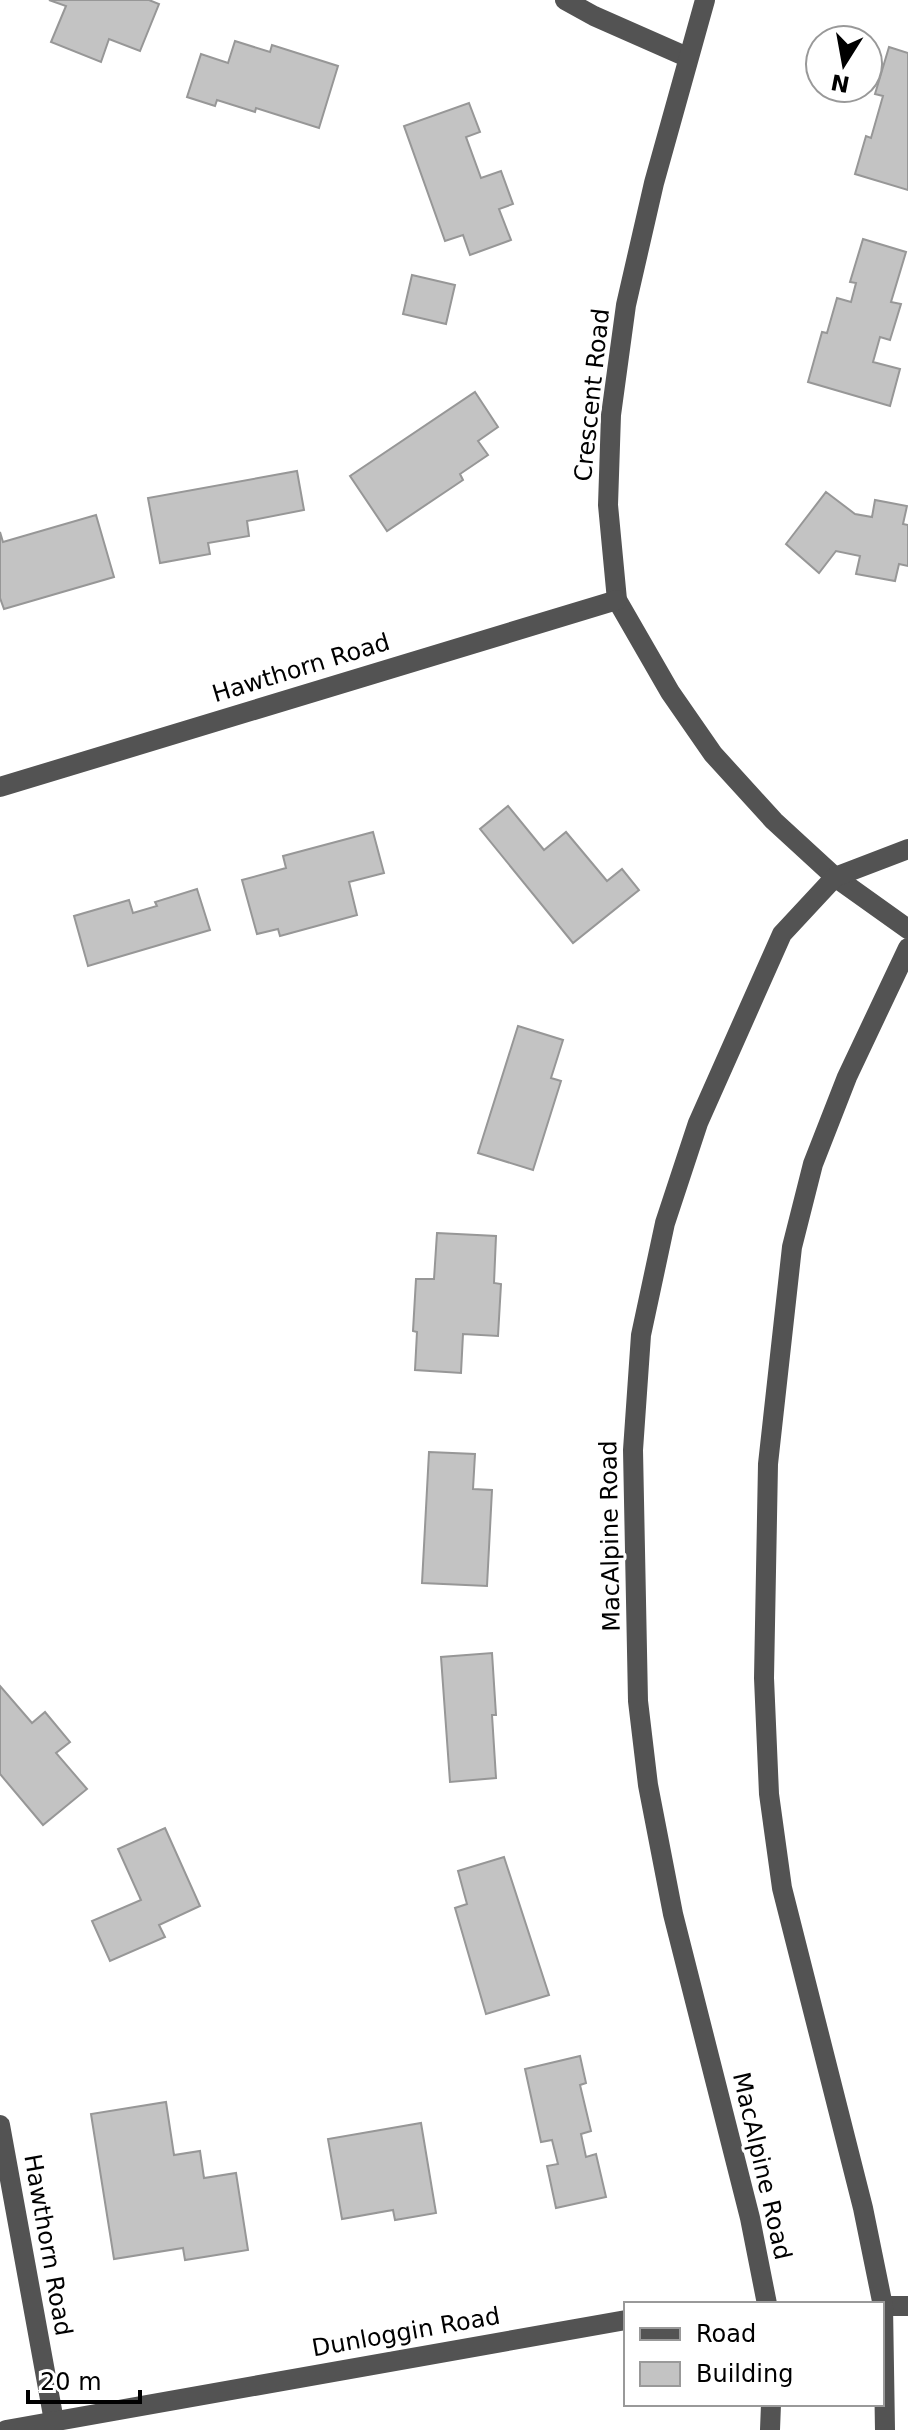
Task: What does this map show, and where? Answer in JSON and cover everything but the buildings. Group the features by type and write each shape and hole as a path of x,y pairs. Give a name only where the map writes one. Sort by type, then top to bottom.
{"street":[{"path":"565,0 687,57"},
{"name":"Crescent Road","path":"705,0 687,57 626,305 611,415 608,505 617,600 670,692 713,754 774,821 835,877 908,929"},
{"name":"Hawthorn Road","path":"0,787 617,600"},
{"name":"MacAlpine Road","path":"767,2302 750,2218 673,1914 652,1812 638,1701 633,1450 641,1335 665,1223 698,1123 782,934 835,877 908,849"},
{"path":"881,2302 863,2208 782,1888 769,1794 764,1678 768,1464 792,1247 813,1164 847,1077 908,948"},
{"name":"Hawthorn Road","path":"0,2125 54,2421"},
{"path":"884,2306 908,2306"},
{"name":"Dunloggin Road","path":"6,2430 624,2320"},
{"path":"884,2389 885,2430"},
{"path":"770,2430 771,2406"}]}
